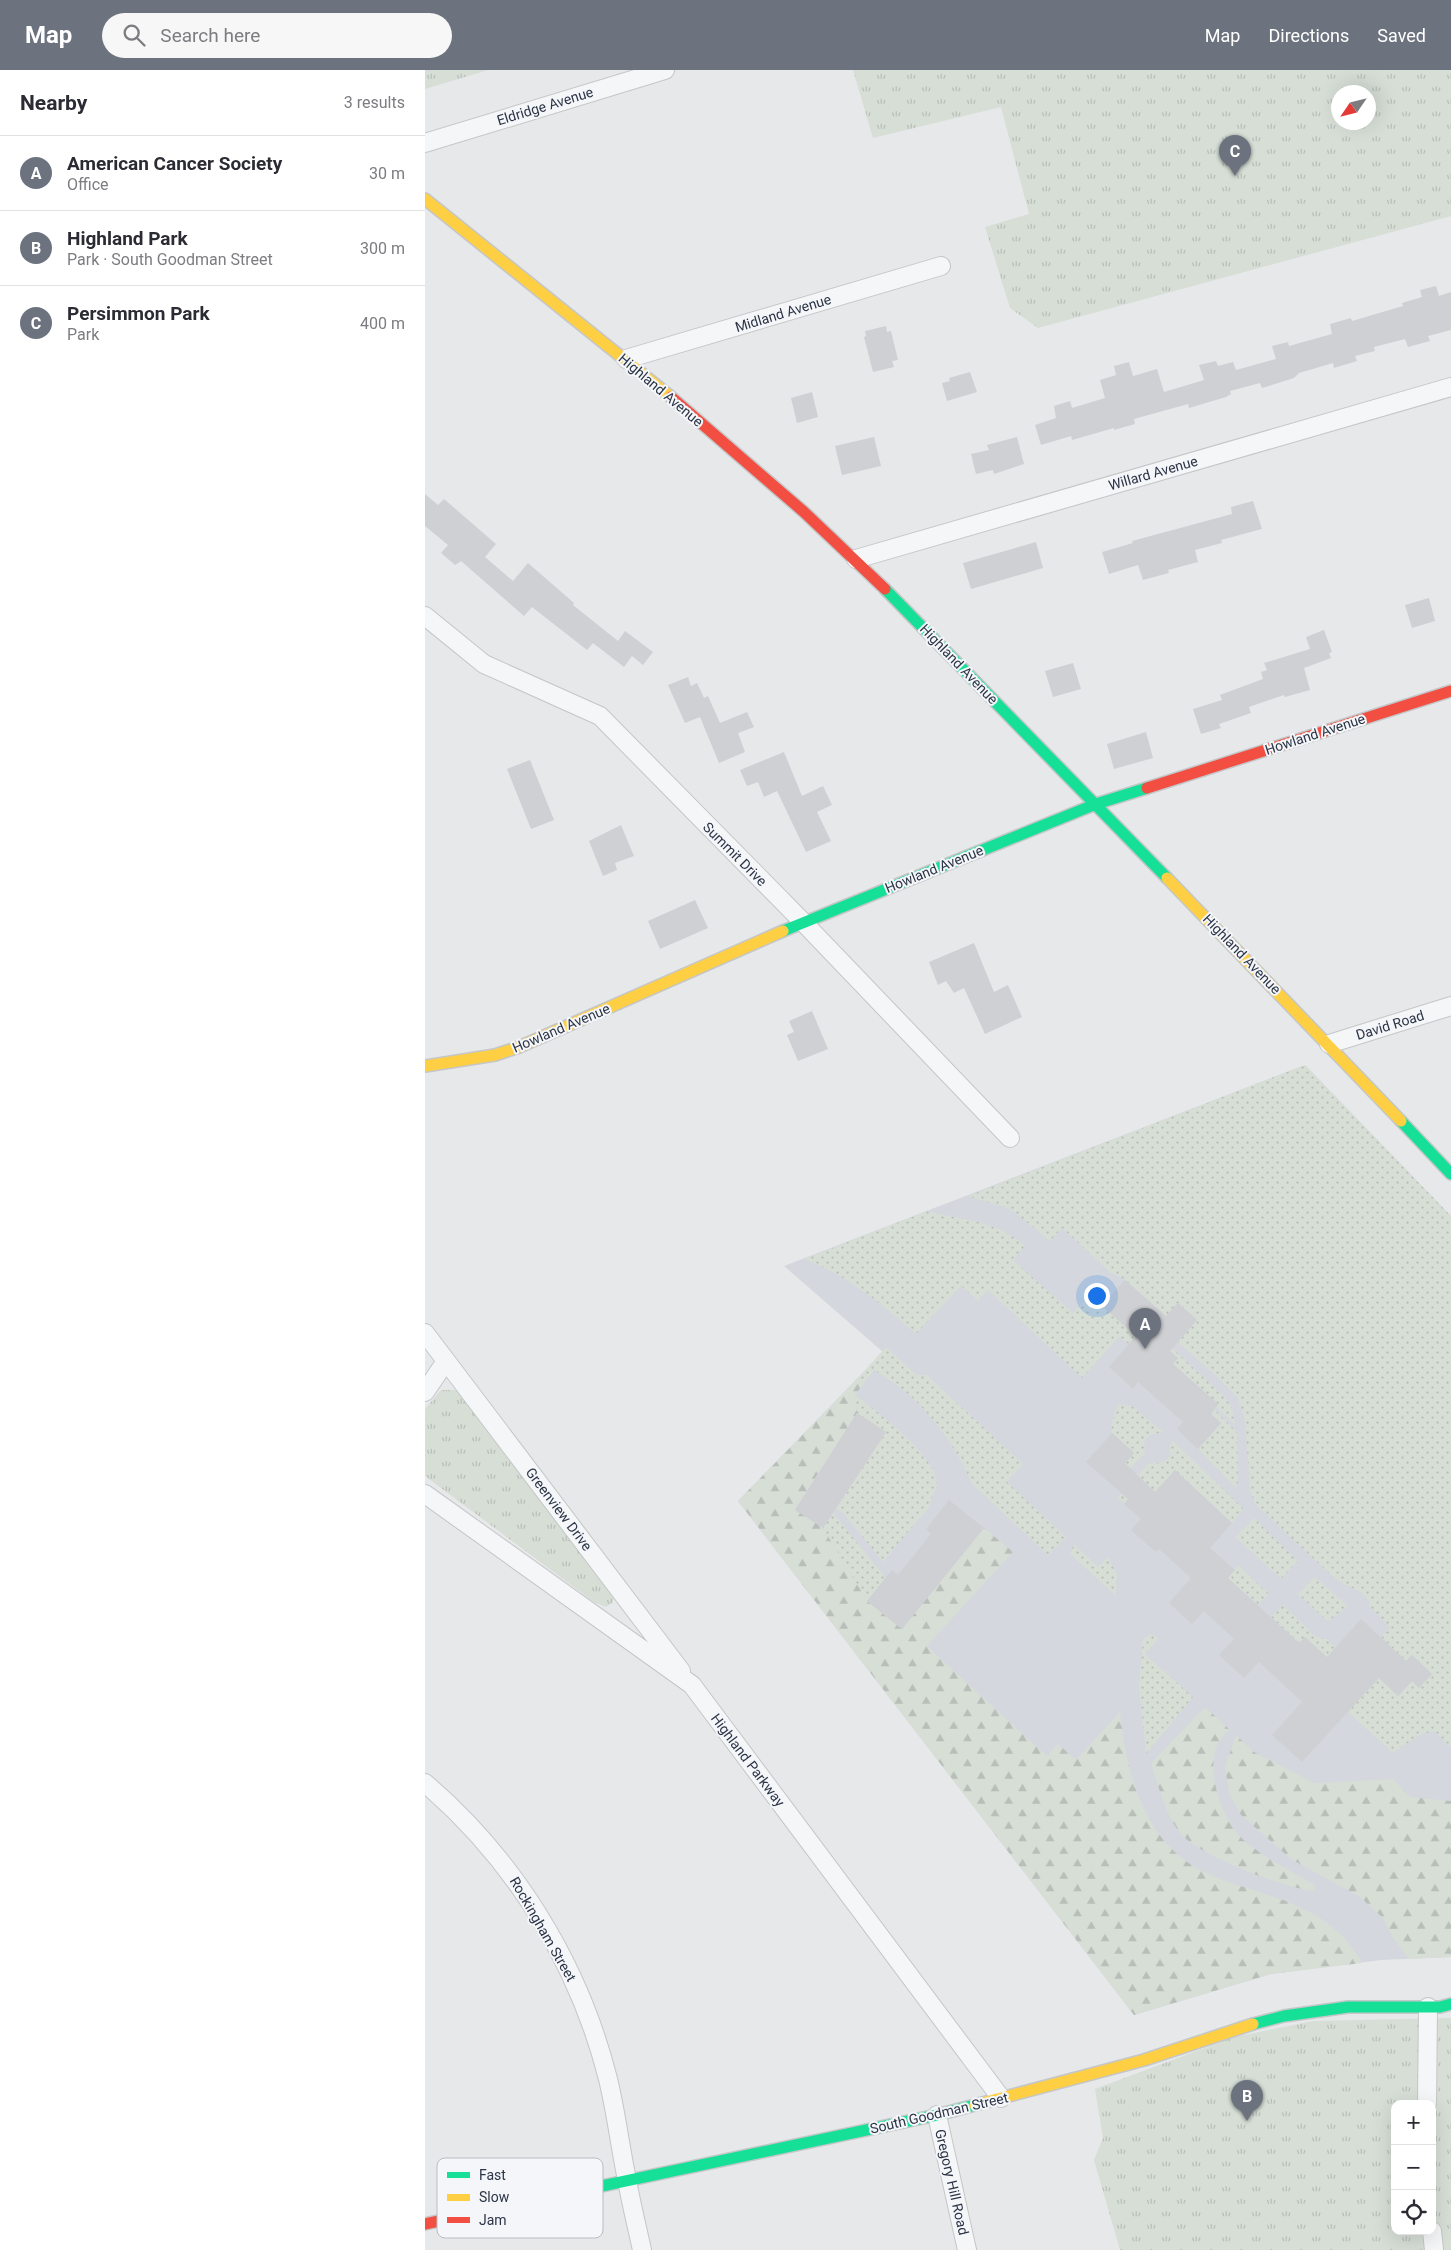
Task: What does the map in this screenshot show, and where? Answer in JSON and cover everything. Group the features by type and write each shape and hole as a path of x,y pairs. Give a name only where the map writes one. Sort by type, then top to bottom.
{"street":[{"name":"Eldridge Avenue","path":"425,143 665,70"},
{"name":"Highland Avenue","path":"425,199 626,359 813,519 855,559 1096,804 1329,1044 1451,1174"},
{"name":"Midland Avenue","path":"626,359 941,266"},
{"name":"Willard Avenue","path":"855,559 1451,388"},
{"name":"Summit Drive","path":"425,616 484,664 600,716 803,922 1010,1138"},
{"name":"Howland Avenue","path":"425,1066 495,1055 519,1047 803,922 1096,804 1451,690"},
{"name":"David Road","path":"1329,1044 1451,1006"},
{"name":"Greenview Drive","path":"425,1333 692,1685"},
{"path":"425,1392 446,1361"},
{"name":"Highland Parkway","path":"425,1494 692,1685 1001,2098"},
{"name":"Rockingham Street","path":"425,1783 444,1800 504,1865 522,1889 559,1950 579,1993 600,2049 609,2080 627,2182 642,2250"},
{"name":"South Goodman Street","path":"603,2187 937,2115 1143,2060 1284,2016 1348,2007 1451,2004"},
{"path":"1427,2100 1428,2006"},
{"name":"Gregory Hill Road","path":"937,2115 967,2250"},
{"path":"1432,2235 1434,2250"}],"shaded area":[{"path":"1305,1065 1451,1216 1451,1957 1381,1960 1271,1974 1134,2015 738,1501 883,1352 784,1266"}],"green space":[{"path":"425,70 488,70 425,89"},
{"path":"853,70 1451,70 1451,216 1038,328 1010,308 985,227 1029,214 1001,107 873,138"},
{"path":"1305,1065 1451,1216 1451,1747 1434,1731 1420,1735 1393,1753 1348,1712 1357,1658 1398,1696 1412,1681 1419,1687 1432,1674 1412,1655 1406,1661 1381,1637 1390,1627 1370,1607 1368,1600 1361,1592 1345,1585 1332,1576 1255,1504 1250,1490 1245,1422 1238,1398 1178,1342 1197,1319 1178,1303 1166,1316 1125,1280 1110,1272 1062,1228 1050,1241 1010,1209 968,1196"},
{"path":"927,1211 979,1222 1014,1237 1025,1246 1013,1260 1073,1313 1084,1301 1098,1310 1102,1306 1136,1336 1129,1344 1119,1337 1082,1378 988,1290 978,1301 961,1286 916,1334 849,1282 835,1273 804,1259"},
{"path":"886,1347 917,1375 927,1375 1023,1464 1007,1482 1066,1537 1048,1555 972,1484 961,1460 937,1424 918,1404 901,1388 874,1370 864,1383 859,1377"},
{"path":"1172,1348 1226,1398 1232,1408 1235,1425 1216,1406 1218,1404 1173,1364 1170,1351"},
{"path":"859,1377 864,1383 855,1395 857,1413 795,1509 823,1528 867,1601 902,1629 984,1528 1013,1552 927,1646 1047,1756 1058,1744 1076,1760 1120,1712 1132,1778 1140,1799 1162,1838 1177,1854 1195,1867 1215,1877 1305,1909 1338,1931 1355,1951 1362,1963 1271,1974 1134,2015 738,1501"},
{"path":"441,1390 459,1390 615,1596 612,1603 606,1607 594,1602 425,1476 425,1409"},
{"path":"855,1395 915,1446 933,1469 937,1480 930,1506 883,1562 842,1512 836,1509 886,1432 857,1413"},
{"path":"1118,1404 1132,1406 1163,1432 1150,1435 1144,1442 1145,1454 1128,1470 1123,1466 1134,1452 1112,1433 1111,1424"},
{"path":"1214,1409 1237,1432 1238,1482 1236,1488 1198,1449 1221,1423 1210,1413"},
{"path":"1173,1441 1244,1509 1232,1523 1175,1470 1155,1492 1144,1482 1124,1504 1117,1498 1149,1463 1161,1462 1170,1456 1170,1445"},
{"path":"833,1513 886,1578 867,1601 823,1528"},
{"path":"1254,1518 1298,1561 1281,1579 1235,1537"},
{"path":"1074,1544 1098,1567 1108,1557 1117,1575 1116,1596 1070,1554"},
{"path":"1238,1565 1269,1594 1258,1605 1228,1578"},
{"path":"1315,1577 1348,1606 1328,1622 1298,1594"},
{"path":"1283,1605 1316,1637 1326,1639 1342,1651 1332,1662 1299,1643 1271,1617"},
{"path":"1151,1634 1159,1638 1145,1654 1193,1697 1146,1754 1139,1687 1143,1639"},
{"path":"1205,1707 1229,1729 1216,1748 1214,1772 1219,1799 1230,1823 1246,1842 1271,1860 1315,1885 1315,1891 1265,1878 1206,1852 1181,1834 1171,1819 1151,1763"},
{"path":"1236,1735 1254,1752 1314,1783 1393,1779 1410,1797 1451,1801 1451,1957 1409,1959 1393,1938 1383,1918 1360,1897 1291,1859 1241,1815 1229,1793 1225,1767"},
{"path":"1451,2018 1451,2250 1120,2250 1094,2160 1103,2138 1095,2089 1234,2037 1313,2021"}],"building":[{"path":"1436,286 1439,296 1451,292 1451,330 1428,336 1430,341 1408,347 1405,339 1374,347 1375,351 1355,356 1357,361 1334,368 1333,363 1299,373 1294,378 1262,388 1260,383 1230,391 1231,394 1226,397 1189,408 1188,404 1134,419 1135,424 1114,430 1114,428 1072,440 1071,436 1041,445 1035,425 1056,418 1054,406 1070,401 1072,408 1105,398 1100,380 1116,375 1114,366 1129,362 1133,376 1157,369 1164,392 1204,380 1199,365 1216,361 1218,366 1233,362 1236,370 1276,359 1272,346 1288,342 1289,346 1332,334 1330,324 1351,318 1352,321 1403,306 1402,303 1422,297 1420,290"},
{"path":"886,326 887,332 891,331 898,360 892,361 894,367 873,372 864,337 866,336 865,331"},
{"path":"970,372 977,392 947,401 942,383 950,381 949,378"},
{"path":"812,392 818,417 797,423 791,398"},
{"path":"874,437 881,466 842,475 835,446"},
{"path":"1017,437 1024,464 994,474 993,470 976,474 971,454 989,450 987,445"},
{"path":"425,494 438,505 444,499 496,544 485,557 513,581 528,563 574,603 573,605 618,641 625,631 653,652 643,665 632,656 624,667 593,643 587,650 532,607 524,616 461,561 455,565 441,553 448,545 425,526"},
{"path":"1253,501 1262,529 1221,540 1222,543 1195,550 1198,562 1168,570 1169,573 1143,580 1138,565 1109,574 1102,552 1133,543 1132,541 1232,514 1231,507"},
{"path":"1036,542 1043,568 971,589 963,563"},
{"path":"1429,598 1435,621 1412,628 1405,605"},
{"path":"1324,630 1332,652 1329,653 1331,658 1304,668 1310,690 1285,697 1284,695 1249,707 1251,713 1219,724 1221,728 1201,734 1193,709 1222,700 1220,695 1263,679 1261,672 1267,670 1264,663 1310,649 1306,637"},
{"path":"1073,663 1081,689 1053,697 1045,671"},
{"path":"688,677 691,686 697,683 704,698 708,696 720,723 747,712 754,727 738,733 745,752 719,763 700,717 685,723 668,685"},
{"path":"1146,732 1153,758 1114,769 1107,744"},
{"path":"784,752 802,796 823,786 832,805 817,812 831,841 806,852 777,791 764,797 758,782 747,786 740,770"},
{"path":"530,760 554,820 531,829 507,769"},
{"path":"621,825 634,856 615,863 617,870 603,876 589,841"},
{"path":"695,900 708,928 660,949 648,921"},
{"path":"974,943 994,992 1008,985 1022,1017 985,1034 964,988 954,993 946,981 938,985 929,962"},
{"path":"812,1011 828,1049 798,1061 787,1035 794,1032 789,1021"},
{"path":"1125,1280 1166,1316 1178,1303 1197,1320 1170,1351 1178,1358 1173,1364 1218,1404 1211,1414 1221,1423 1198,1449 1177,1429 1183,1422 1138,1382 1133,1389 1109,1367 1136,1336 1102,1306"},
{"path":"857,1413 886,1432 823,1528 795,1510"},
{"path":"1112,1433 1134,1453 1125,1463 1155,1492 1175,1470 1232,1523 1210,1548 1235,1570 1228,1578 1299,1643 1305,1637 1327,1657 1361,1619 1406,1661 1412,1655 1432,1674 1419,1688 1412,1681 1398,1696 1379,1678 1302,1762 1272,1735 1302,1702 1259,1662 1244,1678 1219,1655 1234,1639 1204,1611 1192,1624 1169,1603 1191,1578 1159,1549 1156,1552 1131,1530 1141,1519 1124,1504 1128,1499 1086,1462"},
{"path":"949,1500 984,1528 902,1629 867,1601 892,1570 898,1575 931,1534 926,1529"}],"traffic: fast":[{"path":"885,589 1167,878"},
{"path":"783,931 1096,804 1147,788"},
{"path":"1401,1121 1451,1174"},
{"path":"1253,2024 1284,2016 1348,2007 1440,2007 1451,2004"},
{"path":"603,2186 937,2115 975,2105"}],"traffic: slow":[{"path":"425,199 671,397"},
{"path":"1167,878 1401,1121"},
{"path":"425,1066 495,1055 519,1047 783,931"},
{"path":"975,2105 1144,2060 1253,2024"}],"traffic: jam":[{"path":"671,397 804,512 885,589"},
{"path":"1147,788 1451,691"},
{"path":"425,2224 437,2221"}],"place":[{"name":"Persimmon Park","path":"1235,176"},
{"name":"American Cancer Society","path":"1145,1349"},
{"name":"Highland Park","path":"1247,2121"}]}
